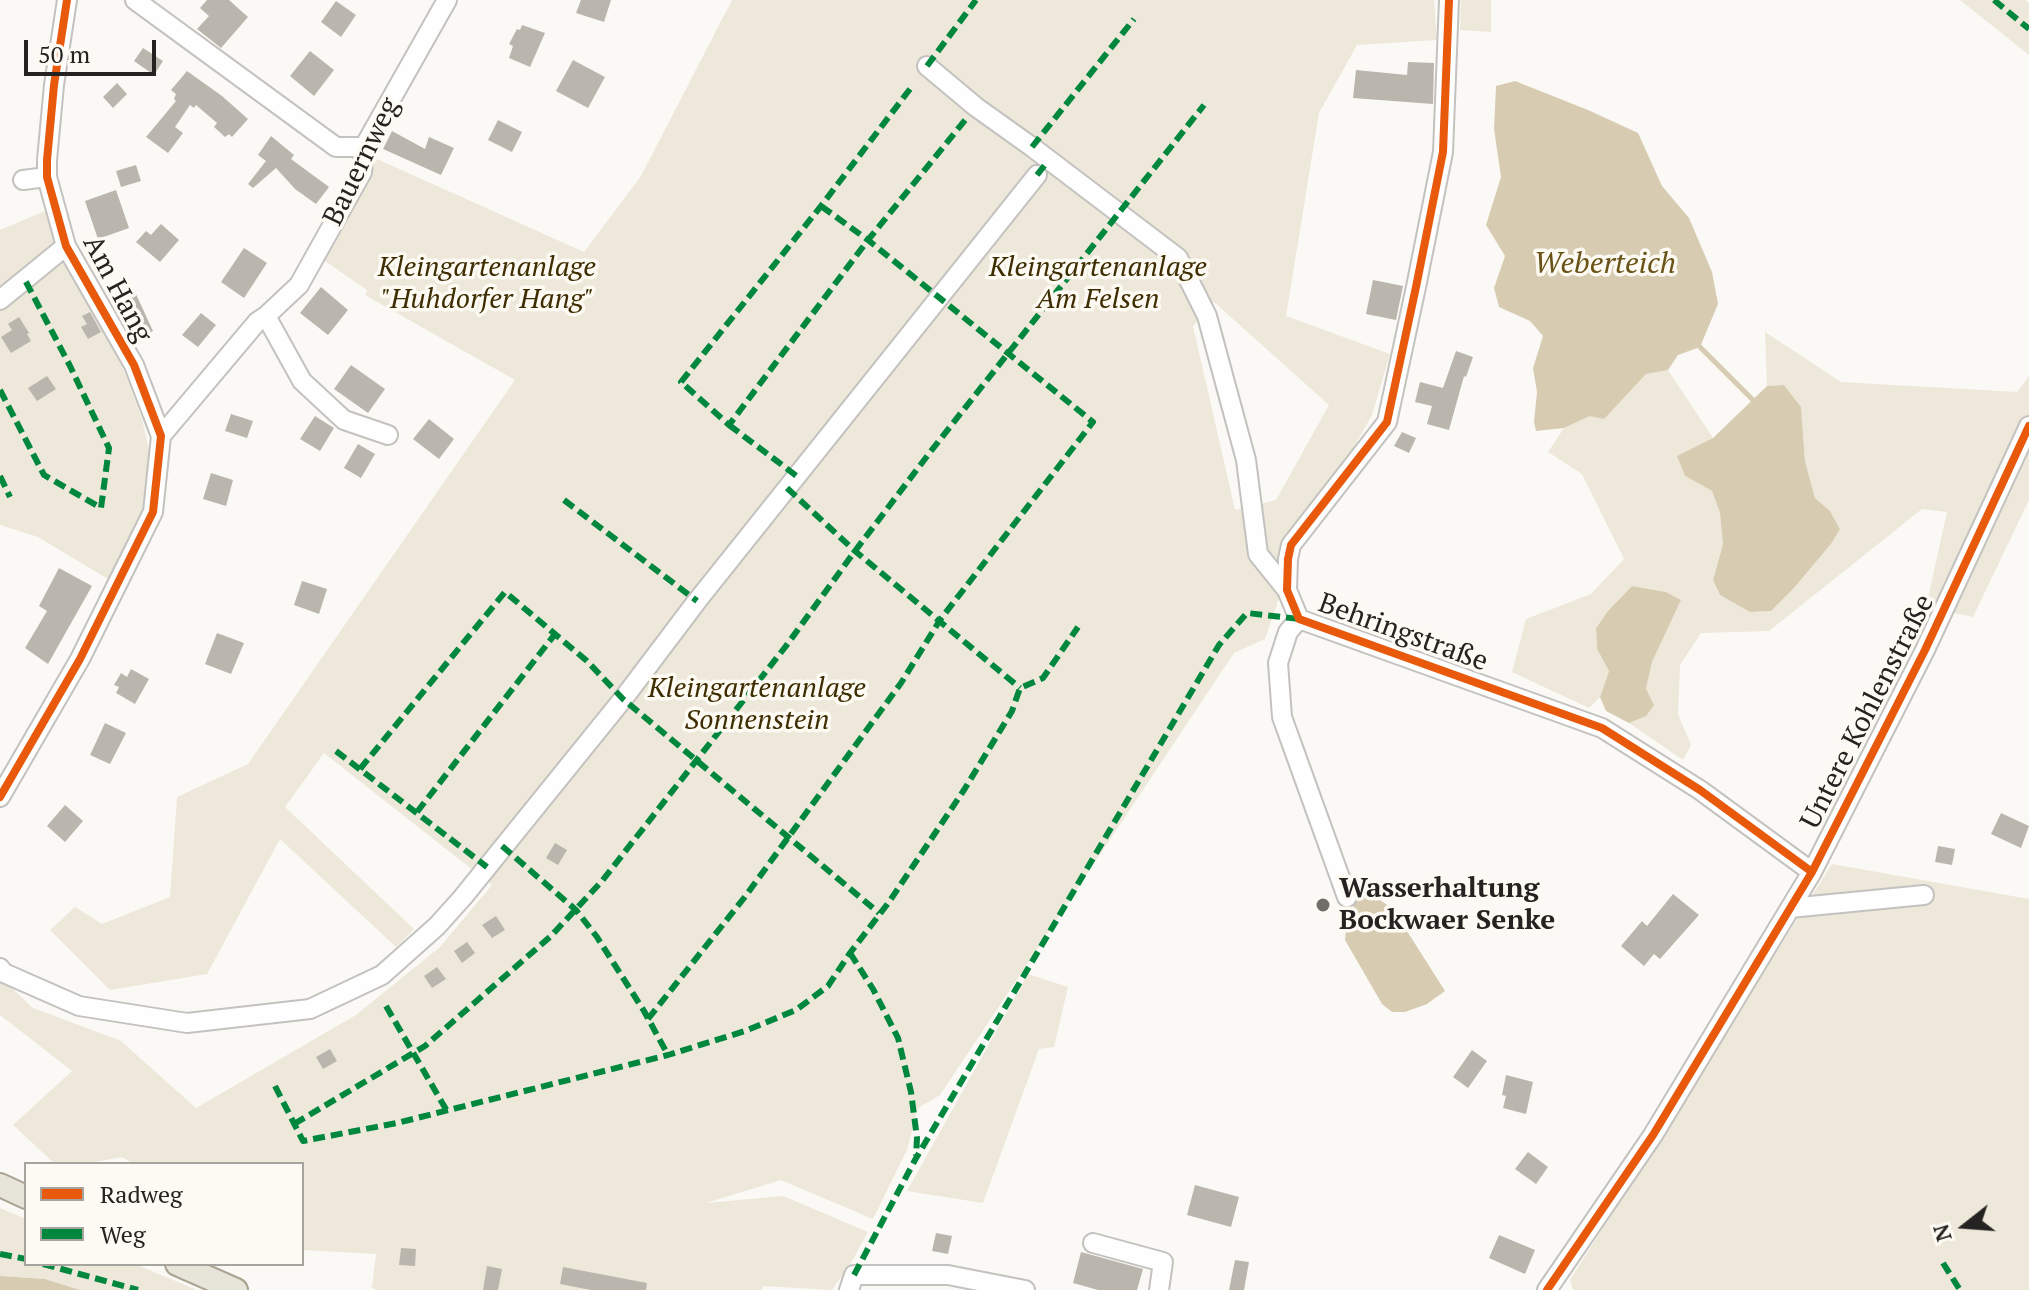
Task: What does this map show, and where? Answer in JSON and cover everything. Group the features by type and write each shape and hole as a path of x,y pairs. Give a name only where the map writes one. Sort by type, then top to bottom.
{"main road":[{"path":"0,1185 24,1196"},
{"path":"182,1266 236,1290"}],"street":[{"name":"Am Hang","path":"0,797 80,659 153,512 161,436 134,365 66,246 47,177 54,85 67,0"},
{"path":"135,0 336,147 364,147"},
{"name":"Bauernweg","path":"161,436 262,319 299,285 362,172 364,147 447,0"},
{"name":"Behringstraße","path":"1449,0 1443,152 1387,422 1291,545 1287,590 1299,619 1602,728 1700,790 1812,872"},
{"path":"927,66 976,107 1178,258 1207,316 1246,460 1258,554 1287,590"},
{"path":"0,968 4,973 79,1006 187,1023 310,1009 382,975 437,926 463,897 1037,175"},
{"path":"23,180 47,177"},
{"path":"0,300 66,246"},
{"path":"262,319 302,381 344,420 388,435"},
{"name":"Untere Kohlenstraße","path":"1547,1290 1653,1135 1812,872 1925,650 2029,426"},
{"path":"1299,619 1288,632 1278,663 1282,717 1347,897"},
{"path":"1790,908 1924,895"},
{"path":"1093,1243 1163,1262 1159,1290"},
{"path":"849,1290 854,1275 948,1275 1025,1290"}],"green space":[{"name":"Kleingartenanlage Sonnenstein","path":"732,0 1434,0 1437,40 1357,45 1319,113 1286,316 1390,354 1372,415 1297,546 1265,639 1234,653 940,1095 918,1108 907,1150 873,1219 781,1180 706,1203 783,1196 868,1232 832,1290 763,1286 762,1290 377,1290 372,1288 376,1254 304,1250 304,1162 131,1162 122,1157 95,1162 53,1162 13,1125 72,1071 0,1015 0,977 33,1008 121,1041 196,1108 356,1015 440,947 492,885 324,753 285,807 414,929 396,947 280,839 207,974 110,990 50,930 75,907 102,924 170,897 177,797 248,764 515,380 365,295 367,290 322,259 377,159 584,252 641,176","holes":["1214,302 1329,405 1276,500 1235,510 1193,326"]},
{"path":"1461,0 1491,0 1491,32 1460,30"},
{"path":"1960,0 2025,0 2029,3 2029,55"},
{"path":"50,209 127,378 148,445 151,466 143,519 113,582 38,537 0,525 0,230"},
{"path":"1765,332 1841,382 2017,392 2029,376 2029,500 1973,617 1926,607 1947,512 1922,509 1769,631 1701,633 1680,665 1678,714 1691,745 1683,760 1629,723 1645,716 1646,689 1652,662 1681,600 1666,592 1632,586 1596,627 1597,649 1609,671 1600,697 1589,708 1512,672 1526,619 1591,594 1624,559 1582,474 1548,452 1564,428 1590,416 1627,392 1646,374 1668,370 1713,438 1678,457 1685,476 1712,491 1720,513 1723,544 1713,580 1720,595 1751,612 1771,611 1794,588 1840,529 1830,511 1815,498 1805,461 1801,407 1784,385 1767,386"},
{"path":"1832,864 2029,899 2029,1290 1573,1290 1570,1280"},
{"path":"1028,974 1068,987 1054,1047 1039,1049 983,1203 907,1191"},
{"path":"0,1208 24,1218 24,1266 140,1266 197,1290 80,1290 45,1279 0,1276"}],"water":[{"name":"Weberteich","path":"1515,81 1638,133 1662,186 1689,218 1712,272 1718,304 1700,347 1678,355 1668,370 1646,374 1604,419 1590,416 1564,428 1536,431 1537,392 1533,368 1543,336 1530,321 1499,307 1494,288 1505,256 1486,225 1501,177 1494,129 1496,86"},
{"path":"1784,385 1801,407 1805,461 1815,498 1830,511 1840,529 1794,588 1771,611 1750,612 1720,595 1713,580 1723,544 1720,513 1712,491 1685,476 1677,456 1713,438 1767,386"},
{"path":"1632,586 1666,592 1681,600 1652,662 1646,689 1654,705 1646,716 1629,723 1606,711 1600,697 1609,671 1597,649 1596,628"},
{"path":"1374,896 1393,909 1445,991 1427,1004 1405,1012 1392,1012 1382,1004 1345,940 1356,898"},
{"path":"0,1276 45,1279 80,1290 0,1290"}],"building":[{"path":"207,0 229,0 248,17 221,48 197,29 209,16 200,8"},
{"path":"581,0 611,0 604,22 576,13"},
{"path":"336,1 356,15 341,37 321,22"},
{"path":"522,25 545,33 530,67 509,58 513,46 509,44"},
{"path":"143,48 163,61 154,75 134,61"},
{"path":"310,51 334,70 314,96 290,76"},
{"path":"573,60 605,77 588,108 556,91"},
{"path":"1408,62 1434,63 1433,104 1353,98 1356,70 1407,75"},
{"path":"187,71 248,119 232,137 229,134 225,137 214,127 217,123 196,105 194,108 190,105 175,127 183,133 168,153 146,137 176,101 176,94 171,90"},
{"path":"117,83 127,94 113,108 103,97"},
{"path":"498,120 522,132 512,152 488,140"},
{"path":"392,131 425,149 429,137 454,148 441,175 383,149"},
{"path":"271,136 294,155 291,159 329,187 316,204 295,189 276,168 253,188 248,184 266,161 258,155"},
{"path":"136,165 141,181 121,187 116,171"},
{"path":"116,190 129,228 98,239 85,201"},
{"path":"161,224 179,240 160,262 136,242 146,231 151,235"},
{"path":"244,248 267,263 244,298 221,282"},
{"path":"1373,280 1403,286 1396,320 1366,314"},
{"path":"321,287 348,310 328,335 300,313"},
{"path":"135,292 153,331 133,340 112,302"},
{"path":"90,312 101,332 88,339 81,327 87,324 82,316"},
{"path":"201,313 216,325 198,347 182,335"},
{"path":"19,317 31,341 11,353 1,337 12,330 8,324"},
{"path":"1456,351 1473,357 1464,376 1449,430 1427,424 1432,406 1415,402 1420,382 1443,388"},
{"path":"351,365 385,389 368,413 334,389"},
{"path":"47,376 56,389 37,401 28,388"},
{"path":"231,414 253,421 247,438 225,431"},
{"path":"315,416 334,428 320,451 300,439"},
{"path":"429,419 454,439 439,459 413,439"},
{"path":"1402,432 1416,438 1409,453 1394,446"},
{"path":"358,444 375,454 361,478 344,468"},
{"path":"211,473 233,480 226,506 203,499"},
{"path":"59,568 92,586 48,664 25,648 47,611 39,606"},
{"path":"302,581 327,589 319,614 294,605"},
{"path":"217,633 244,643 231,674 205,664"},
{"path":"131,669 149,679 135,704 116,693 119,687 114,685 121,673 127,677"},
{"path":"105,723 126,733 110,764 90,755"},
{"path":"65,805 83,821 65,842 47,826"},
{"path":"2001,813 2029,826 2021,848 1991,834"},
{"path":"555,843 567,850 558,865 546,858"},
{"path":"1938,846 1955,849 1952,865 1935,862"},
{"path":"1673,894 1699,915 1660,959 1654,954 1644,966 1621,946 1642,921 1647,926"},
{"path":"496,916 505,930 492,938 482,925"},
{"path":"467,942 475,953 462,963 454,951"},
{"path":"437,967 446,979 432,988 424,976"},
{"path":"330,1049 337,1061 323,1069 316,1057"},
{"path":"1472,1050 1487,1061 1468,1088 1453,1077"},
{"path":"1506,1075 1533,1082 1526,1114 1503,1108"},
{"path":"1528,1152 1548,1167 1536,1184 1515,1169"},
{"path":"1195,1185 1239,1197 1231,1227 1187,1215"},
{"path":"936,1233 952,1236 948,1254 932,1251"},
{"path":"1499,1235 1535,1250 1525,1274 1489,1258"},
{"path":"401,1248 416,1249 415,1266 399,1265"},
{"path":"1081,1252 1143,1269 1137,1290 1098,1290 1073,1283"},
{"path":"1235,1260 1249,1262 1244,1290 1229,1290"},
{"path":"487,1266 502,1269 498,1290 483,1290"},
{"path":"563,1267 647,1283 646,1290 591,1290 560,1284"}],"waterway":[{"path":"1700,347 1753,400"}],"marked path":[{"path":"927,66 976,0"},
{"path":"1994,0 2029,29"},
{"path":"1032,147 1134,19"},
{"path":"910,89 681,382 729,425 868,240 966,119"},
{"path":"294,1124 425,1046 551,936 602,881 786,646 931,451 1204,105"},
{"path":"1037,175 1048,161"},
{"path":"648,1019 744,898 901,683 940,620 1093,422 868,240 821,206"},
{"path":"0,390 44,475 101,508 109,448 25,280"},
{"path":"729,425 798,477"},
{"path":"0,476 10,497"},
{"path":"787,488 855,551 1020,688"},
{"path":"564,500 697,601"},
{"path":"360,769 505,592 587,661 623,699 879,913"},
{"path":"854,1275 915,1160 1219,645 1247,613 1299,619"},
{"path":"275,1086 303,1141 397,1123 668,1055 745,1031 796,1010 828,986 964,790 1012,711 1020,688 1043,678 1078,627"},
{"path":"417,812 555,634"},
{"path":"336,751 487,867"},
{"path":"502,846 576,910 644,1011 668,1055"},
{"path":"850,953 898,1038 911,1092 916,1156"},
{"path":"386,1006 447,1111"},
{"path":"0,1254 24,1259"},
{"path":"1943,1263 1960,1290"},
{"path":"50,1266 138,1290"}],"cycle path":[{"path":"0,797 80,659 153,512 161,436 134,365 66,246 47,177 54,85 67,0"},
{"path":"1449,0 1443,152 1387,422 1291,545 1287,590 1299,619 1602,728 1700,790 1812,872"},
{"path":"1547,1290 1653,1135 1812,872 1925,650 2029,426"}],"place":[{"name":"Wasserhaltung Bockwaer Senke","path":"1323,905"}],"park label":[{"name":"Kleingartenanlage \"Huhdorfer Hang\"","path":"487,284"},
{"name":"Kleingartenanlage Am Felsen","path":"1098,284"}]}
